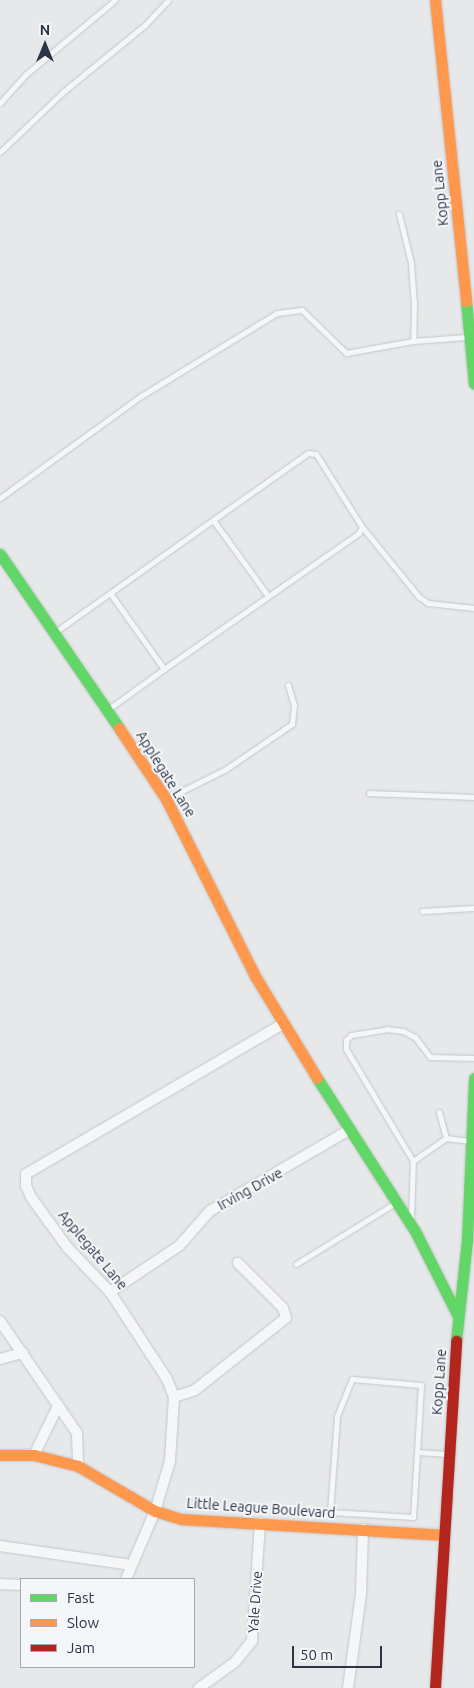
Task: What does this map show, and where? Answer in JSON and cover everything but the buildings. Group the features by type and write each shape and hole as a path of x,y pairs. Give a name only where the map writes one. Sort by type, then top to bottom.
{"street":[{"name":"Kopp Lane","path":"435,0 474,384"},
{"name":"Applegate Lane","path":"0,554 56,632 166,799 255,976 349,1130 410,1224 458,1316"},
{"name":"Applegate Lane","path":"126,1578 155,1511 170,1461 174,1398 167,1379 110,1292 67,1246 36,1204 26,1186 26,1174 284,1023"},
{"name":"Kopp Lane","path":"435,1688 458,1316 467,1240 474,1078"},
{"name":"Irving Drive","path":"110,1292 179,1246 210,1211 349,1130"},
{"path":"174,1398 195,1390 286,1318 283,1308 238,1263"},
{"path":"0,1321 77,1433 78,1466"},
{"path":"0,1359 23,1353"},
{"path":"34,1455 58,1406"},
{"name":"Little League Boulevard","path":"0,1455 34,1455 78,1466 155,1511 182,1519 444,1535"},
{"name":"Yale Drive","path":"199,1688 235,1662 252,1641 260,1523"},
{"path":"348,1688 362,1594 363,1529"},
{"path":"0,1546 132,1565"},
{"path":"0,1584 20,1585"}],"lane":[{"path":"0,103 25,75 115,0"},
{"path":"0,152 64,91 145,25 168,0"},
{"path":"399,214 411,263 414,302 413,341"},
{"path":"0,498 141,396 277,313 302,310 346,353 413,341 469,337"},
{"path":"56,632 308,453 316,454 362,527 419,597 428,603 474,608"},
{"path":"213,520 268,596"},
{"path":"107,710 359,533 362,527"},
{"path":"110,593 164,669"},
{"path":"166,799 226,769 292,724 294,705 288,685"},
{"path":"369,793 474,797"},
{"path":"422,911 474,908"},
{"path":"410,1224 412,1161 346,1049 346,1040 352,1035 387,1029 403,1031 415,1037 430,1057 474,1058"},
{"path":"439,1112 446,1138"},
{"path":"412,1161 446,1138 471,1142"},
{"path":"296,1264 396,1202"},
{"path":"352,1379 421,1385 417,1452 413,1517 330,1512 337,1416 352,1379"},
{"path":"417,1452 450,1454"}],"traffic: fast":[{"path":"466,301 474,384"},
{"path":"0,554 119,728"},
{"path":"317,1078 415,1231 458,1316"},
{"path":"456,1341 467,1240 474,1078"}],"traffic: slow":[{"path":"435,0 466,301"},
{"path":"119,728 166,799 255,976 317,1078"},
{"path":"0,1455 34,1455 78,1466 155,1511 182,1519 444,1535"}],"traffic: jam":[{"path":"435,1688 456,1341"}]}
